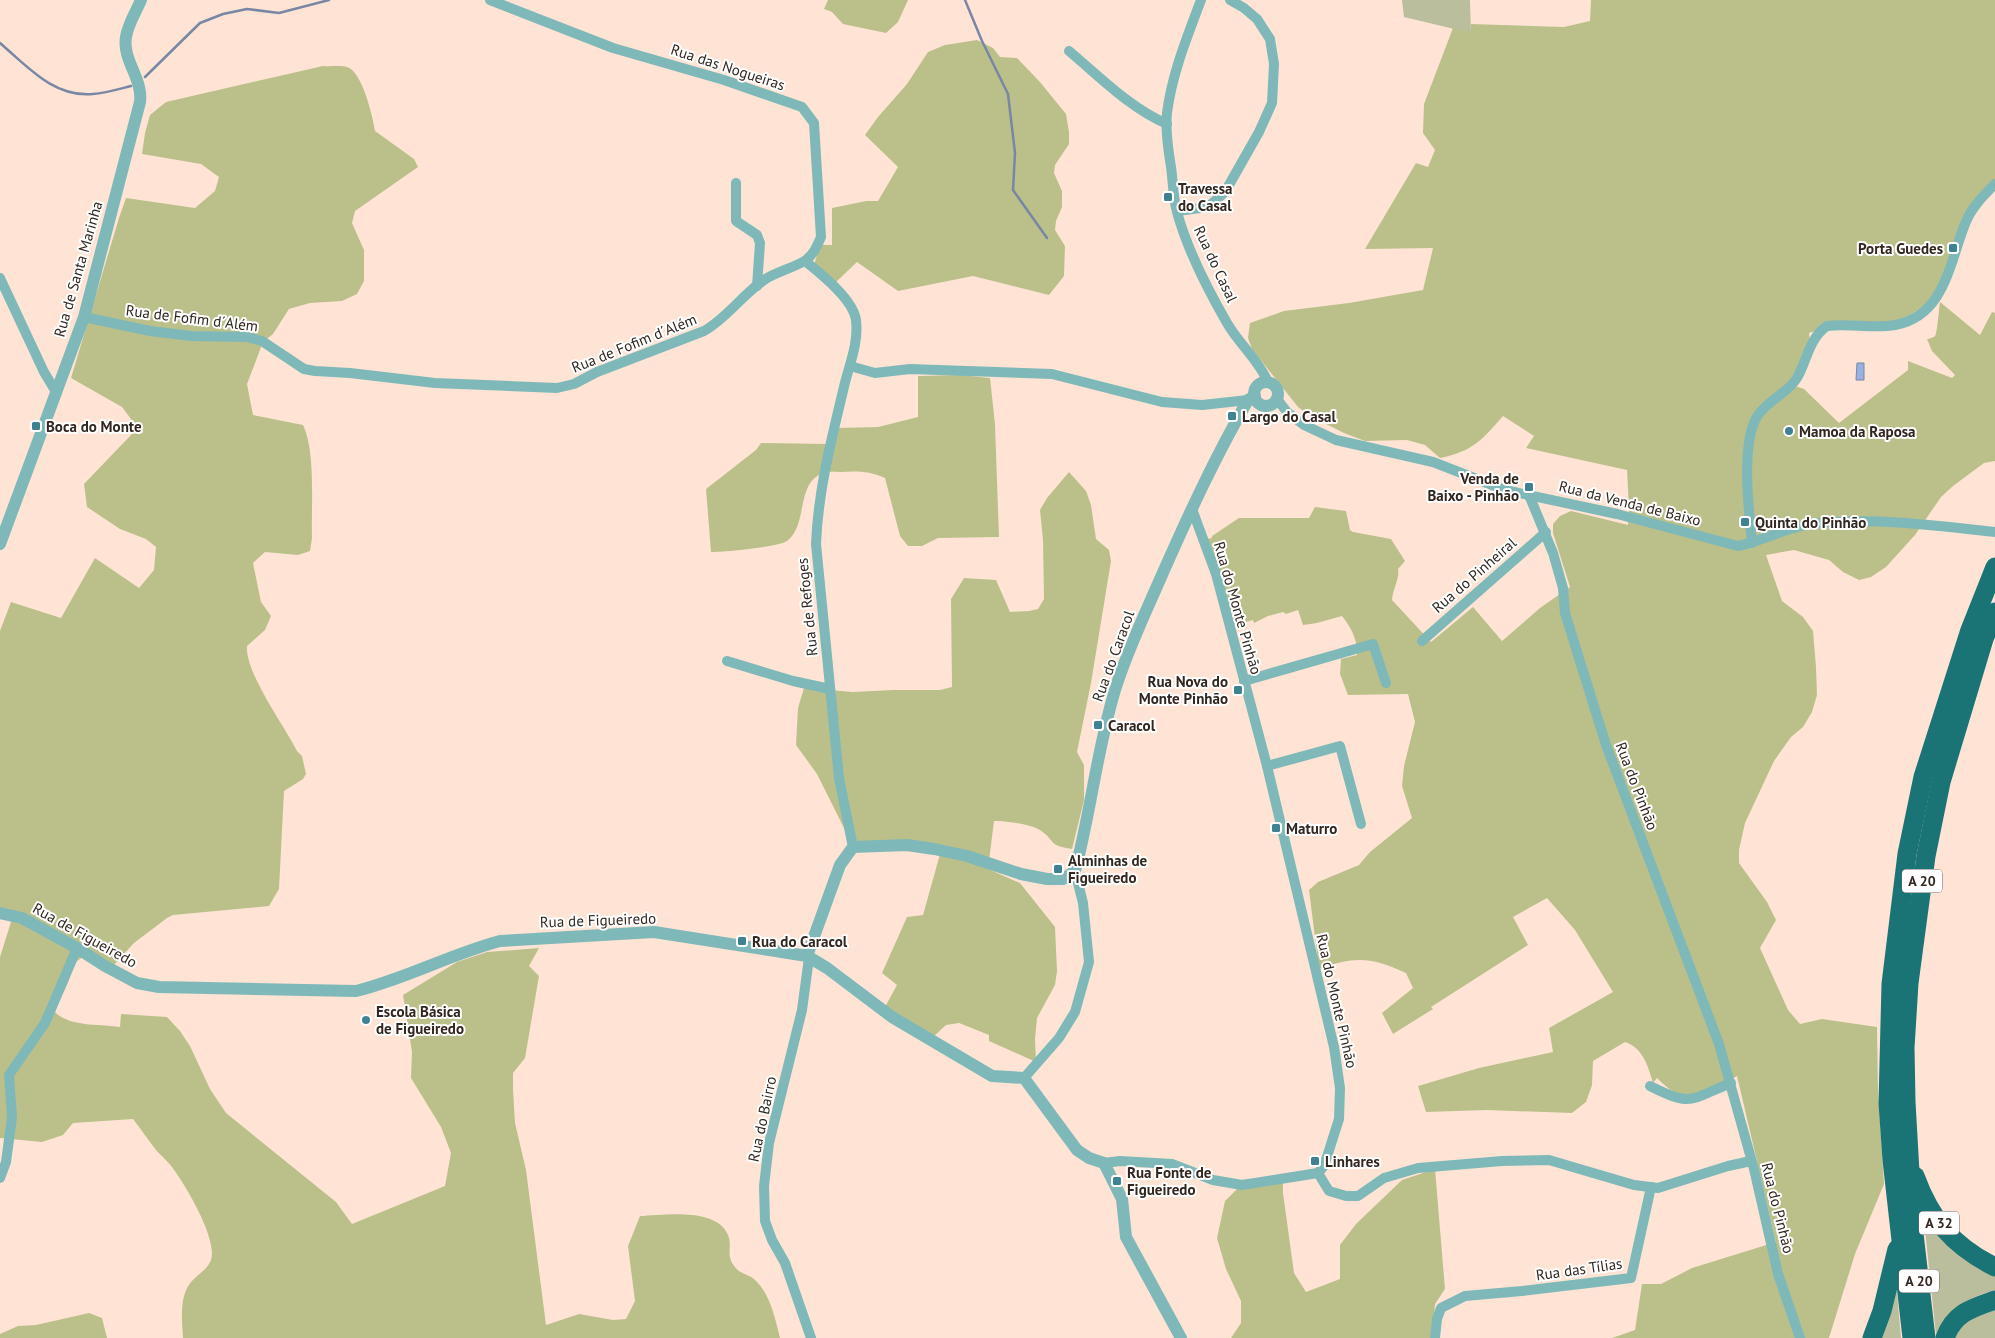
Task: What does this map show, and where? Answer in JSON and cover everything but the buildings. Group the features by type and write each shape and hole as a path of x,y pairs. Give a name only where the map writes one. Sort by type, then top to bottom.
{"highway":[{"name":"A 20","path":"1926,1338 1913,1225 1888,1103 1891,984 1907,854 1923,777 1970,630 1995,567"},
{"name":"A 20","path":"1912,1338 1900,1238 1900,1159 1906,1102 1905,1038 1909,983 1926,856 1941,782 1984,639 1995,612"},
{"name":"A 32","path":"1900,1159 1944,1231 1975,1257 1995,1266"},
{"name":"A 32","path":"1872,1338 1882,1311 1900,1238"},
{"path":"1944,1338 1957,1317 1974,1307 1995,1300"}],"street":[{"name":"Rua de Santa Marinha","path":"0,544 84,317 140,102 141,88 128,59 126,38 141,0"},
{"name":"Rua das Nogueiras","path":"490,0 614,48 724,80 802,107 814,123 821,237 814,252 805,261"},
{"name":"Rua do Casal","path":"1201,0 1175,76 1167,124 1177,211 1192,256 1227,323 1238,340 1262,367 1268,382"},
{"path":"1177,211 1208,207 1225,192 1259,132 1272,103 1274,64 1270,39 1257,19 1244,8 1230,0"},
{"path":"1069,51 1136,107 1167,124"},
{"path":"736,184 736,221 757,235 760,243 757,286"},
{"path":"1752,543 1748,452 1751,432 1758,415 1796,380 1813,342 1820,331 1827,326 1896,325 1913,319 1924,311 1941,292 1965,223 1973,208 1995,184"},
{"name":"Rua de Fofim d´Além","path":"84,317 150,331 191,336 246,338 262,341 304,369 316,371 435,383 557,388 574,384 597,372 716,325 757,286 783,269 805,261"},
{"path":"805,261 841,293 856,319 855,353 850,366 875,373 910,369 1052,374 1162,402 1202,405 1251,398 1264,405 1272,404 1277,399 1277,389 1268,382 1258,384 1251,398"},
{"path":"0,278 44,372 56,392"},
{"name":"Rua de Refoges","path":"850,366 833,433 817,511 816,544 839,778 853,847"},
{"name":"Rua do Caracol","path":"1075,871 1082,844 1099,748 1116,689 1136,634 1220,448 1251,398"},
{"name":"Rua da Venda de Baixo","path":"1277,399 1287,412 1304,426 1336,440 1434,462 1505,490 1617,514 1738,546 1811,524 1870,521 1919,523 1995,532"},
{"name":"Rua do Pinhão","path":"1529,495 1546,532 1563,588 1565,614 1606,745 1719,1044 1731,1083 1778,1274 1800,1338"},
{"name":"Rua do Monte Pinhão","path":"1192,508 1216,574 1266,766 1334,1047 1340,1088 1340,1119 1324,1166 1318,1173"},
{"name":"Rua do Pinheiral","path":"1422,641 1546,532"},
{"path":"1244,681 1373,644 1386,683"},
{"path":"727,661 830,690"},
{"path":"1266,766 1340,746 1361,824"},
{"path":"808,957 840,865 853,847 907,845 967,856 1021,874 1047,879 1063,879 1075,871 1083,903 1089,962 1074,1012 1059,1038 1024,1078 1077,1150 1089,1158 1104,1163 1120,1161 1172,1164 1213,1180 1242,1185 1318,1173 1328,1191 1346,1196 1358,1196 1384,1178 1418,1168 1502,1160 1549,1160 1634,1185 1658,1188 1728,1166 1751,1161"},
{"name":"Rua de Figueiredo","path":"0,913 22,918 136,982 159,987 356,991 377,986 476,947 500,940 654,932 808,957 827,968 892,1017 992,1076 1024,1078"},
{"path":"0,1178 6,1162 12,1117 9,1074 45,1023 77,948"},
{"name":"Rua do Bairro","path":"808,957 802,1010 769,1143 764,1186 765,1221 772,1240 785,1263 811,1338"},
{"path":"1650,1086 1674,1098 1688,1100 1702,1097 1731,1083"},
{"path":"1104,1163 1122,1199 1126,1237 1181,1338"},
{"name":"Rua das Tílias","path":"1435,1338 1437,1319 1441,1308 1465,1296 1522,1292 1631,1278 1651,1187"}],"green space":[{"path":"828,0 908,0 898,22 886,33 843,24 832,12 824,9"},
{"path":"1402,0 1470,0 1471,33 1404,17"},
{"path":"1591,0 1995,0 1995,186 1979,197 1942,295 1889,328 1840,323 1809,333 1810,342 1792,385 1804,389 1839,423 1908,370 1908,361 1952,378 1955,375 1932,351 1927,339 1934,337 1936,334 1940,302 1980,335 1992,312 1995,313 1995,461 1984,463 1941,497 1915,535 1886,567 1871,577 1859,580 1843,572 1829,560 1794,550 1766,555 1782,601 1803,617 1813,631 1817,695 1812,712 1803,727 1791,737 1774,761 1745,823 1739,850 1739,863 1767,902 1776,920 1760,948 1788,1010 1800,1024 1822,1019 1877,1027 1878,1092 1884,1184 1855,1254 1829,1338 1612,1338 1635,1330 1642,1284 1661,1284 1692,1268 1776,1242 1737,1076 1706,1092 1692,1096 1682,1096 1670,1090 1657,1078 1653,1083 1644,1058 1636,1049 1625,1042 1593,1061 1592,1085 1586,1102 1572,1113 1487,1110 1426,1112 1418,1086 1479,1068 1553,1052 1549,1028 1613,992 1575,930 1547,898 1513,917 1528,945 1431,1007 1433,1009 1393,1034 1382,1013 1413,988 1406,973 1383,964 1363,960 1343,962 1319,969 1309,890 1318,882 1359,865 1370,852 1412,818 1402,786 1404,766 1415,722 1408,694 1348,695 1340,674 1341,659 1357,655 1357,650 1353,634 1342,616 1303,625 1298,610 1286,614 1283,612 1268,616 1254,623 1253,620 1235,625 1232,612 1226,613 1203,540 1212,538 1212,536 1239,518 1309,518 1315,507 1346,511 1350,530 1353,532 1391,539 1405,561 1398,569 1392,600 1431,642 1473,607 1502,641 1540,608 1570,587 1553,533 1553,524 1560,516 1571,511 1628,525 1627,470 1526,448 1534,436 1503,416 1476,444 1461,452 1440,458 1425,445 1407,440 1365,441 1310,416 1298,407 1252,349 1248,338 1250,323 1284,311 1349,303 1423,290 1433,248 1365,249 1416,163 1428,167 1435,150 1423,133 1424,104 1453,28 1471,32 1471,24 1564,27 1590,21"},
{"path":"977,40 993,48 1000,57 1017,58 1040,82 1066,114 1069,144 1055,165 1054,173 1062,191 1062,207 1056,221 1055,230 1065,246 1064,276 1049,295 973,276 898,291 857,262 835,283 814,265 820,245 832,245 832,208 866,201 878,201 898,167 865,135 907,84 928,52 945,45"},
{"path":"323,66 344,66 352,70 366,95 375,131 414,159 418,167 355,211 352,223 364,250 364,281 357,294 342,301 310,303 289,309 273,334 263,342 247,384 253,415 303,425 310,450 311,464 312,538 310,551 298,555 265,552 253,563 261,602 271,616 265,630 247,646 248,657 266,699 297,751 302,756 306,774 303,779 284,791 279,889 269,906 173,915 134,943 110,969 83,957 75,963 63,994 54,1007 54,1011 67,1020 85,1024 120,1027 121,1014 167,1017 190,1046 210,1089 226,1113 336,1202 352,1224 445,1186 451,1153 441,1127 411,1078 412,1052 403,995 457,962 487,952 539,948 529,966 539,976 525,1058 513,1073 513,1089 515,1123 526,1170 546,1325 579,1314 613,1320 626,1319 635,1301 628,1246 640,1216 675,1214 701,1216 713,1220 722,1226 728,1235 732,1263 739,1271 754,1279 764,1291 771,1306 780,1338 183,1338 183,1301 191,1282 210,1263 212,1251 210,1240 193,1200 179,1178 170,1164 156,1150 133,1119 73,1123 63,1135 42,1142 0,1138 0,957 11,922 0,911 0,631 11,602 61,618 95,558 139,588 154,570 156,547 146,539 120,529 87,507 84,484 131,435 134,423 122,407 71,378 126,198 195,208 215,191 219,177 201,164 142,154 150,115 166,102"},
{"path":"960,375 990,378 995,424 999,537 938,538 922,546 908,546 900,536 885,478 863,472 825,472 813,479 808,487 798,525 787,541 763,547 711,552 706,489 756,450 761,443 830,444 835,428 878,427 918,417 918,376"},
{"path":"1069,472 1086,491 1091,505 1096,539 1109,550 1111,561 1091,683 1077,752 1084,765 1084,800 1072,849 1055,844 1040,830 1031,826 994,821 988,869 1020,883 1055,927 1057,971 1055,985 1037,1018 1035,1039 1036,1062 989,1041 989,1035 959,1023 946,1025 933,1037 885,1007 897,985 882,973 907,917 923,915 942,847 853,846 817,774 796,745 798,708 804,688 853,692 940,690 952,687 951,599 964,578 996,580 1010,612 1038,609 1044,599 1043,540 1040,510 1047,498"},
{"path":"1435,1169 1445,1289 1435,1304 1432,1338 1231,1338 1241,1323 1241,1301 1226,1269 1217,1238 1225,1201 1237,1189 1283,1178 1283,1193 1294,1273 1306,1292 1340,1279 1340,1245 1356,1224 1402,1180"},
{"path":"1923,1210 1995,1270 1995,1291 1977,1296 1961,1306 1936,1335"},
{"path":"1896,1281 1901,1338 1881,1338"},
{"path":"1995,1307 1995,1338 1953,1338 1967,1319"},
{"path":"89,1313 102,1318 107,1338 0,1338 0,1334 18,1326 36,1325"}],"water":[{"path":"1857,363 1864,363 1864,380 1856,380"}],"waterway":[{"path":"145,77 200,23 223,14 247,9 279,13 329,0"},
{"path":"965,0 982,41 1008,94 1015,153 1013,190 1047,238"},
{"path":"0,43 42,79 66,91 79,94 93,94 131,86"}],"place":[{"name":"Travessa do Casal","path":"1168,197"},
{"name":"Porta Guedes","path":"1953,248"},
{"name":"Largo do Casal","path":"1232,416"},
{"name":"Boca do Monte","path":"36,426"},
{"name":"Mamoa da Raposa","path":"1789,431"},
{"name":"Venda de Baixo - Pinhão","path":"1529,487"},
{"name":"Quinta do Pinhão","path":"1745,522"},
{"name":"Rua Nova do Monte Pinhão","path":"1238,690"},
{"name":"Caracol","path":"1098,725"},
{"name":"Maturro","path":"1276,828"},
{"name":"Alminhas de Figueiredo","path":"1058,869"},
{"name":"Rua do Caracol","path":"742,941"},
{"name":"Escola Básica de Figueiredo","path":"366,1020"},
{"name":"Linhares","path":"1315,1161"},
{"name":"Rua Fonte de Figueiredo","path":"1117,1181"}]}
